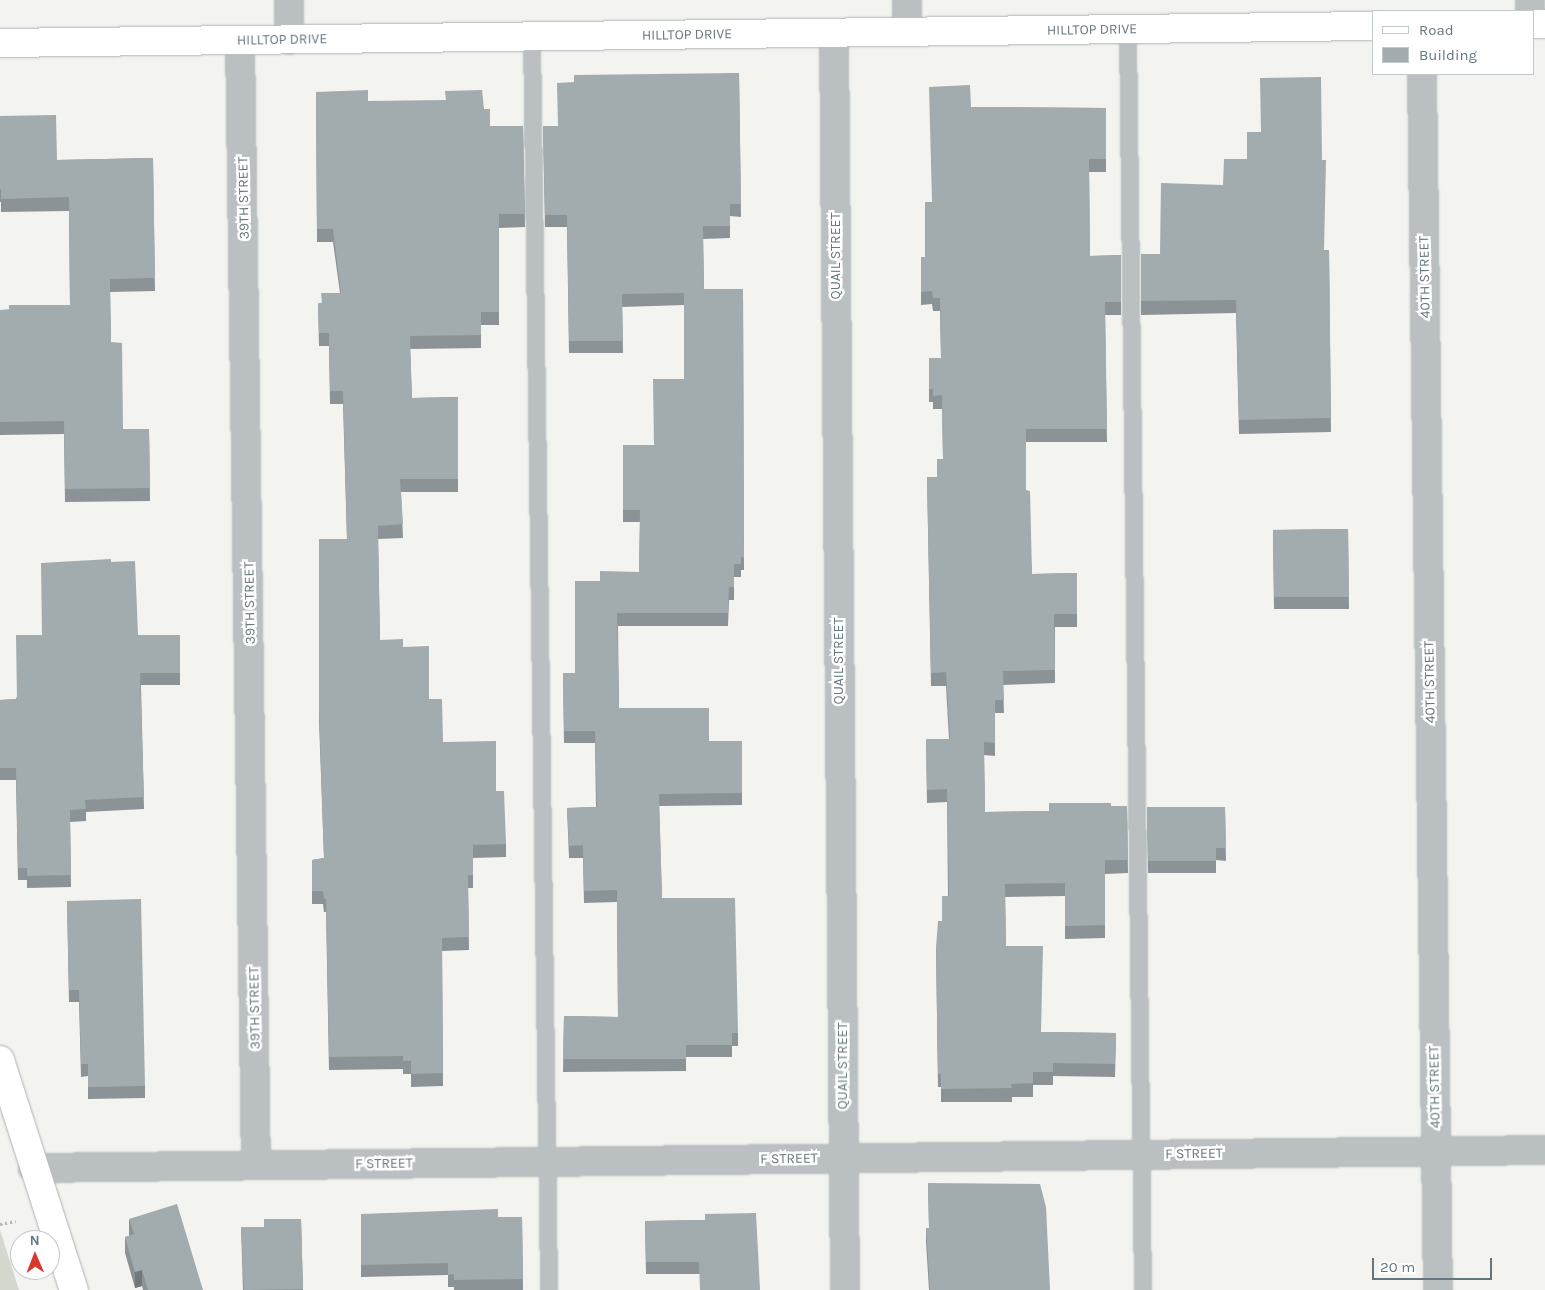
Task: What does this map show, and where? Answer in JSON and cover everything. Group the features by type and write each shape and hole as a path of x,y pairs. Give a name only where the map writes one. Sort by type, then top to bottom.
{"street":[{"path":"289,0 289,40"},
{"path":"908,0 908,32"},
{"name":"HILLTOP DRIVE","path":"0,43 1372,26"},
{"name":"QUAIL STREET","path":"834,32 845,1290"},
{"name":"39TH STREET","path":"240,40 256,1165"},
{"name":"40TH STREET","path":"1422,75 1438,1290"},
{"path":"0,1060 33,1168 74,1290"},
{"name":"F STREET","path":"33,1168 1545,1150"}],"lane":[{"path":"1128,29 1143,1290"},
{"path":"532,36 549,1290"}],"shaded area":[{"path":"0,1230 10,1262 10,1280 16,1280 19,1290 0,1290"}],"building":[{"path":"739,73 741,204 730,204 730,226 703,226 704,289 743,289 744,558 741,557 741,564 734,564 734,587 729,587 728,613 617,613 619,708 709,708 709,741 742,741 742,793 659,794 662,898 735,898 738,1033 732,1033 732,1045 686,1045 686,1059 563,1059 564,1016 618,1017 617,890 584,891 583,845 569,846 567,808 597,807 595,731 564,731 563,673 575,673 575,581 600,581 600,571 639,572 640,510 623,510 623,445 654,445 653,379 684,379 684,293 622,294 623,341 569,341 567,215 545,215 543,126 558,126 557,83 574,82 574,75"},
{"path":"1321,77 1322,160 1326,160 1324,250 1329,250 1331,418 1239,420 1236,300 1141,301 1141,254 1160,254 1161,183 1223,185 1224,159 1247,159 1247,132 1261,132 1260,78"},
{"path":"970,85 971,107 1106,108 1106,159 1089,159 1090,256 1121,255 1121,302 1105,302 1107,429 1026,429 1026,490 1030,491 1032,574 1077,573 1077,614 1054,614 1055,670 1003,671 1004,700 995,700 995,743 984,742 985,812 1049,811 1049,803 1111,803 1111,806 1127,806 1128,860 1105,860 1105,925 1065,926 1065,883 1005,884 1006,946 1043,946 1041,1032 1116,1033 1115,1064 1053,1063 1053,1072 1033,1072 1033,1083 1011,1084 1012,1088 941,1089 941,1074 938,1074 936,948 938,921 942,921 942,896 949,896 947,789 927,790 926,739 950,739 946,672 931,673 927,477 937,477 937,459 943,459 942,395 933,396 933,389 929,389 929,358 941,358 940,298 933,298 932,291 921,292 921,257 925,257 925,202 932,202 929,87"},
{"path":"368,90 368,101 446,100 445,91 482,90 484,109 490,109 490,126 523,126 525,214 499,214 499,312 481,312 481,335 410,336 412,398 458,397 458,479 400,479 403,524 378,526 380,640 403,639 403,647 429,646 429,699 442,699 443,742 496,741 496,791 504,791 506,844 473,845 473,875 468,875 469,937 442,938 443,1073 411,1074 411,1061 403,1061 403,1056 329,1057 326,899 324,899 323,891 312,891 312,860 324,858 319,709 319,539 347,539 343,391 330,391 329,333 319,333 318,303 322,303 321,293 341,293 333,229 317,229 316,92"},
{"path":"56,115 57,160 153,158 155,278 110,279 111,342 122,343 123,429 149,429 150,488 65,489 64,421 0,422 0,310 9,310 9,305 70,305 69,197 1,199 0,116"},
{"path":"1348,529 1349,597 1274,597 1273,530"},
{"path":"111,559 111,562 135,561 138,635 180,635 180,673 140,673 144,797 85,800 86,809 70,810 71,875 27,876 27,868 18,868 16,768 0,768 0,700 17,699 16,635 42,635 41,563"},
{"path":"1147,807 1225,807 1226,848 1216,848 1216,861 1148,861"},
{"path":"141,899 145,1086 88,1087 88,1064 81,1064 79,990 69,990 67,901"},
{"path":"928,1183 1040,1184 1046,1207 1050,1290 930,1290 926,1228 929,1228"},
{"path":"177,1204 203,1290 148,1290 142,1270 135,1272 125,1237 134,1234 129,1219"},
{"path":"498,1209 498,1217 522,1217 523,1279 454,1280 454,1274 448,1275 448,1263 361,1265 361,1214"},
{"path":"756,1213 760,1290 700,1290 699,1262 646,1262 645,1221 705,1220 705,1214"},
{"path":"264,1219 301,1219 303,1289 244,1290 241,1227 264,1227"}]}
